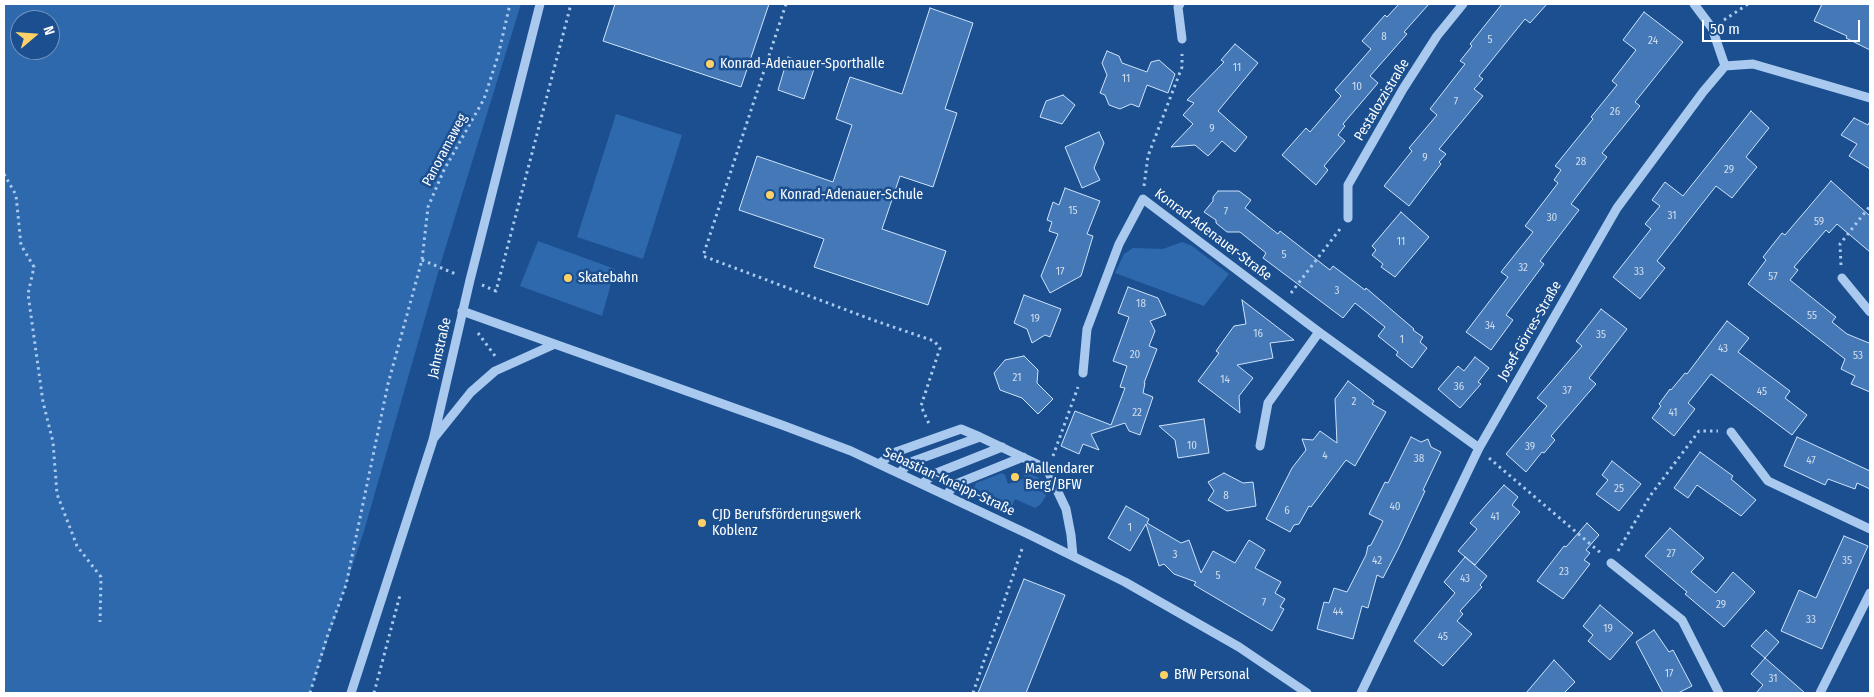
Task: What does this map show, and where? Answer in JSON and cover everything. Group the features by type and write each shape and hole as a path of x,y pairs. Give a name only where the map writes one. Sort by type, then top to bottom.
{"street":[{"name":"Jahnstraße","path":"351,693 432,440 462,311 540,4"},
{"path":"1180,4 1178,7 1182,39"},
{"name":"Pestalozzistraße","path":"1348,218 1348,185 1437,36 1463,4"},
{"path":"1694,4 1712,28 1725,66 1753,64 1870,98"},
{"name":"Josef-Görres-Straße","path":"1362,693 1479,448 1617,208 1703,92 1725,66"},
{"name":"Konrad-Adenauer-Straße","path":"1083,373 1087,329 1118,244 1143,199 1319,332 1479,448"},
{"path":"1842,278 1870,312"},
{"name":"Sebastian-Kneipp-Straße","path":"462,311 786,426 851,451 1125,582 1240,647 1307,693"},
{"path":"1260,446 1268,403 1319,332"},
{"path":"432,440 471,392 495,371 556,344"},
{"path":"879,464 893,454 961,429 1002,447 1048,471 1066,509 1072,535 1073,556"},
{"path":"1731,432 1768,481 1870,529"},
{"path":"899,473 911,462 980,437"},
{"path":"922,484 934,474 1002,447"},
{"path":"946,495 956,484 1023,457"},
{"path":"1611,563 1682,620 1719,693"},
{"path":"1820,693 1870,593"}],"path":[{"name":"Panoramaweg","path":"310,693 327,637 346,585 388,384 422,260 428,207 444,170 484,99 498,56 510,4"},
{"path":"422,260 496,291 571,4"},
{"path":"786,4 703,256 934,341 940,348 921,406 930,427"},
{"path":"1712,28 1748,4"},
{"path":"1143,199 1148,156 1182,67 1182,39"},
{"path":"4,174 16,195 21,245 34,268 28,294 42,402 53,442 57,494 77,546 101,577 100,622"},
{"path":"1842,278 1840,244 1870,206"},
{"path":"1283,304 1348,218"},
{"path":"462,311 496,357 495,371"},
{"path":"1048,471 1083,373"},
{"path":"1479,448 1584,537 1611,563 1650,496 1699,431 1731,432"},
{"path":"973,693 1028,534"},
{"path":"374,693 401,591"}],"shaded area":[{"path":"4,4 521,4 442,259 364,531 310,693 4,693"},
{"path":"616,114 682,135 643,259 577,237"},
{"name":"Skatebahn","path":"538,241 615,269 602,316 520,286"},
{"path":"1182,242 1192,246 1229,274 1204,306 1115,273 1124,254 1133,248 1163,249"},
{"path":"1027,472 1039,478 1045,485 1046,496 1041,504 1035,508 1015,499 1012,506 974,488 976,483 1002,473 1005,475 1008,484 1025,478 1023,473"}],"building":[{"name":"Konrad-Adenauer-Sporthalle","path":"615,4 769,4 741,87 603,41"},
{"path":"1399,4 1429,4 1404,32 1407,34 1370,76 1378,83 1343,124 1345,126 1338,135 1345,141 1324,166 1328,170 1316,185 1282,155 1306,128 1310,132 1341,96 1335,90 1371,49 1362,41 1385,15 1387,17"},
{"path":"1502,4 1547,4 1530,23 1525,19 1479,76 1483,79 1474,89 1483,96 1439,149 1446,154 1439,162 1441,164 1409,206 1384,186 1412,151 1409,148 1437,115 1430,109 1465,64 1460,61 1472,46 1470,44"},
{"path":"1822,4 1870,4 1870,50 1846,38 1847,36 1814,21"},
{"path":"930,8 973,23 945,109 957,113 933,187 900,176 882,229 946,251 928,305 814,267 824,239 739,210 757,156 833,182 852,125 836,119 850,77 902,94"},
{"path":"1644,12 1683,42 1635,102 1640,106 1602,153 1607,157 1571,204 1579,210 1540,261 1544,264 1506,315 1513,320 1491,350 1466,332 1508,277 1501,272 1533,232 1525,226 1558,183 1554,180 1561,170 1555,166 1593,119 1591,117 1617,85 1612,81 1636,50 1623,40"},
{"path":"1235,44 1258,63 1218,111 1247,137 1235,152 1222,141 1208,156 1195,145 1171,147 1193,124 1183,115 1194,103 1187,100 1224,62 1221,60"},
{"path":"1107,51 1119,56 1122,63 1147,72 1151,62 1159,60 1175,74 1168,93 1147,85 1139,107 1131,104 1120,109 1109,105 1105,95 1100,93 1107,75 1102,63"},
{"path":"788,57 815,66 804,99 778,90"},
{"path":"1063,95 1075,105 1062,124 1040,117 1046,101"},
{"path":"1751,111 1769,128 1746,157 1757,167 1732,198 1716,186 1657,261 1665,268 1640,299 1613,277 1651,229 1645,224 1660,206 1652,200 1665,182 1683,196"},
{"path":"1854,118 1868,125 1870,121 1870,169 1849,156 1857,144 1841,135"},
{"path":"1099,132 1104,143 1094,168 1100,180 1082,188 1065,147"},
{"path":"1831,181 1870,216 1870,252 1837,224 1829,233 1826,230 1794,267 1798,270 1790,280 1836,317 1832,322 1847,334 1869,343 1870,340 1870,392 1851,384 1855,376 1841,369 1845,359 1748,284 1766,260 1763,257 1782,233 1785,235"},
{"path":"1065,188 1100,201 1087,234 1093,236 1081,276 1050,293 1041,276 1058,234 1049,231 1052,222 1047,220 1053,202 1059,205"},
{"path":"1218,191 1239,191 1251,200 1245,208 1278,234 1280,231 1330,270 1333,266 1365,290 1366,288 1423,337 1420,342 1427,348 1412,368 1396,355 1398,352 1378,336 1385,327 1355,303 1343,318 1263,258 1266,253 1240,232 1227,232 1216,223 1216,220 1204,212"},
{"path":"1401,212 1429,237 1395,277 1381,267 1383,264 1372,255 1376,250 1372,246"},
{"path":"1128,287 1158,298 1166,315 1150,321 1155,331 1149,346 1157,349 1144,383 1143,393 1153,397 1140,435 1129,431 1125,423 1091,434 1099,450 1083,444 1079,454 1061,446 1075,411 1111,425 1125,388 1120,387 1127,366 1113,361 1129,317 1118,313"},
{"path":"1024,295 1061,309 1050,337 1045,335 1032,343 1027,329 1014,323"},
{"path":"1242,300 1294,340 1270,343 1273,358 1237,365 1253,378 1239,396 1240,413 1198,381 1219,353 1216,351 1234,326 1246,324"},
{"path":"1601,309 1627,329 1589,378 1596,384 1551,436 1555,440 1544,453 1542,452 1526,472 1506,454 1547,406 1537,398 1582,346 1576,341"},
{"path":"1727,321 1749,338 1738,352 1790,391 1785,398 1807,415 1792,435 1711,374 1688,403 1695,409 1674,436 1652,418 1670,389 1685,373 1687,374"},
{"path":"1024,356 1038,370 1037,383 1053,399 1038,414 1022,398 1000,390 994,373 1005,360"},
{"path":"1475,357 1489,368 1478,382 1481,384 1460,408 1438,389 1458,366 1464,371"},
{"path":"1348,381 1374,401 1372,404 1386,412 1355,466 1346,460 1311,507 1309,506 1299,524 1294,525 1290,532 1266,519 1292,468 1306,450 1302,439 1313,440 1320,431 1337,443 1335,399"},
{"path":"1204,419 1209,453 1178,458 1175,440 1159,426"},
{"path":"1411,437 1421,442 1428,439 1431,447 1441,452 1398,549 1383,578 1377,575 1368,608 1362,606 1353,639 1317,629 1324,602 1329,603 1334,588 1347,592 1366,555 1368,546 1371,545 1383,521 1369,514 1385,482 1388,483"},
{"path":"1797,437 1870,471 1870,489 1857,483 1855,489 1828,479 1825,485 1784,466"},
{"path":"1700,452 1733,476 1731,479 1756,500 1741,516 1697,485 1688,498 1674,488"},
{"path":"1612,461 1641,484 1619,511 1596,494 1608,480 1602,475"},
{"path":"1224,473 1243,483 1253,482 1256,506 1227,511 1208,500 1214,491 1208,482"},
{"path":"1504,485 1518,497 1512,505 1520,512 1475,565 1458,551 1477,529 1470,523"},
{"path":"1126,506 1149,519 1147,523 1181,543 1189,540 1201,573 1213,551 1235,563 1249,540 1265,550 1255,568 1281,582 1275,593 1285,599 1280,607 1284,609 1272,631 1194,585 1196,582 1174,574 1164,564 1159,566 1146,524 1130,551 1108,538"},
{"path":"1587,523 1599,535 1586,550 1590,553 1584,560 1590,564 1563,599 1537,581 1564,546 1566,547"},
{"path":"1670,528 1704,558 1691,572 1716,593 1733,572 1755,592 1724,627 1685,594 1687,592 1645,556"},
{"path":"1844,536 1868,546 1822,649 1781,631 1799,590 1816,598"},
{"path":"1465,557 1487,576 1480,585 1482,587 1460,611 1463,614 1457,621 1472,634 1443,666 1414,641 1455,593 1444,582"},
{"path":"1024,579 1065,595 1026,693 978,693"},
{"path":"1600,605 1633,633 1610,660 1588,641 1593,635 1583,626"},
{"path":"1654,630 1669,652 1673,650 1692,686 1678,693 1663,693 1636,642"},
{"path":"1766,630 1779,642 1765,658 1751,646"},
{"path":"1765,658 1805,693 1756,693 1763,685 1751,674"},
{"path":"1554,660 1575,682 1564,693 1526,693"}],"place":[{"name":"Konrad-Adenauer-Sporthalle","path":"710,64"},
{"name":"Konrad-Adenauer-Schule","path":"770,195"},
{"name":"Skatebahn","path":"568,278"},
{"name":"Mallendarer Berg/BFW","path":"1015,477"},
{"name":"CJD Berufsförderungswerk Koblenz","path":"702,523"},
{"name":"BfW Personal","path":"1164,675"}]}
